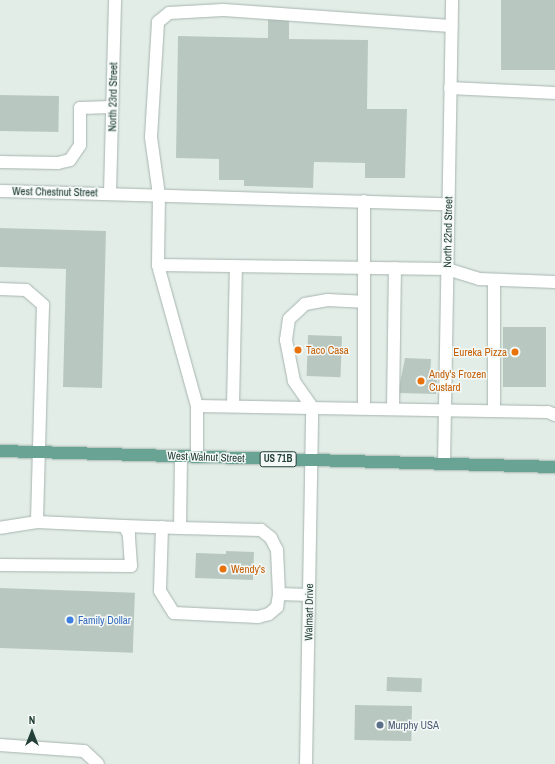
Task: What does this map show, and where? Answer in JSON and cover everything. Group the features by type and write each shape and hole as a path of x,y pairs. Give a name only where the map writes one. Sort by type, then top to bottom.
{"main road":[{"name":"West Walnut Street","path":"0,451 555,467"}],"street":[{"name":"North 23rd Street","path":"110,193 115,0"},
{"name":"North 22nd Street","path":"444,464 452,0"},
{"path":"197,457 197,406 158,266 159,195 152,122 158,22 169,13 223,10 451,26"},
{"path":"450,88 555,93"},
{"path":"0,162 58,163 70,160 80,145 80,108 112,107"},
{"name":"West Chestnut Street","path":"0,191 448,204"},
{"path":"364,201 362,302 364,408"},
{"path":"158,266 236,268 363,267 447,270 494,280 555,282"},
{"path":"233,406 236,268"},
{"path":"393,408 395,268"},
{"path":"494,280 494,410"},
{"path":"0,289 26,290 43,305 38,522"},
{"path":"312,407 294,381 286,340 289,319 305,304 328,300 362,302"},
{"path":"197,406 494,410 548,412 555,415"},
{"name":"Walmart Drive","path":"306,764 312,407"},
{"path":"180,528 181,456"},
{"path":"0,528 38,522 261,530 271,538 276,550 279,594 276,607 269,614 258,617 174,614 160,591 162,527"},
{"path":"0,565 131,566 129,534 124,526"},
{"path":"279,594 309,595"},
{"path":"0,745 84,751 98,764"}],"building":[{"path":"501,0 555,0 555,70 501,70"},
{"path":"268,19 289,19 289,39 368,40 367,109 407,109 405,178 365,178 365,163 314,162 313,188 244,186 244,180 219,180 219,159 176,158 178,36 268,38"},
{"path":"0,95 59,96 58,132 0,131"},
{"path":"0,228 106,231 102,388 63,387 66,269 0,267"},
{"path":"503,327 546,327 546,387 503,387"},
{"path":"308,335 342,336 341,377 307,376"},
{"path":"405,358 431,359 430,378 437,378 436,394 398,393"},
{"path":"226,551 254,552 253,580 195,578 196,553 226,554"},
{"path":"0,588 135,593 133,653 0,648"},
{"path":"387,677 422,678 421,692 387,691"},
{"path":"355,705 412,706 411,741 354,740"}],"place":[{"name":"Taco Casa","path":"298,350"},
{"name":"Eureka Pizza","path":"515,352"},
{"name":"Andy's Frozen Custard","path":"421,381"},
{"name":"Wendy's","path":"223,569"},
{"name":"Family Dollar","path":"70,620"},
{"name":"Murphy USA","path":"380,725"}]}
